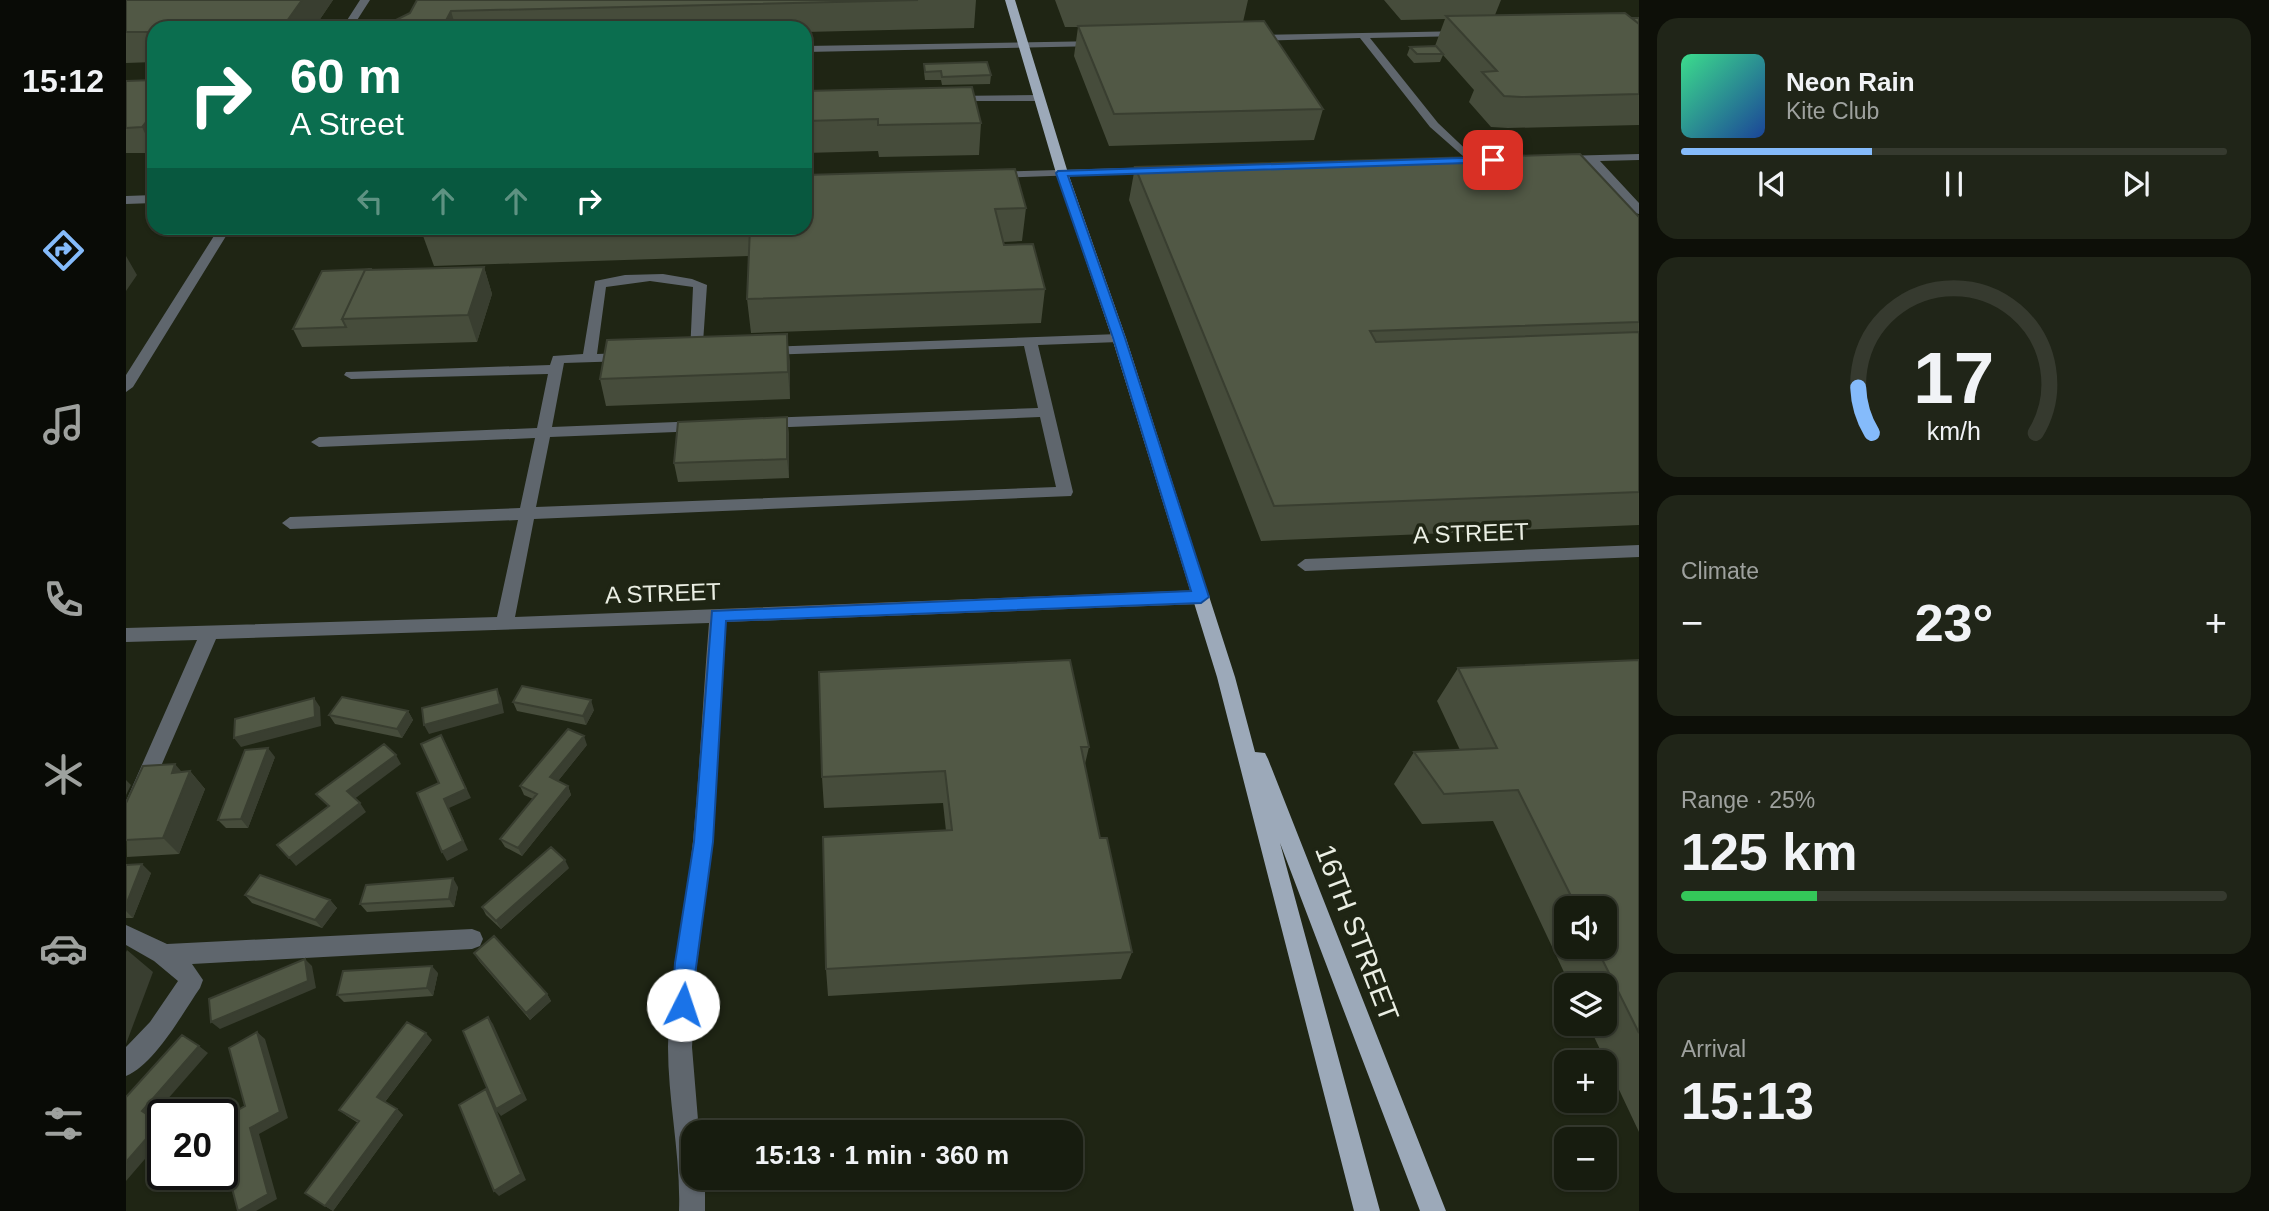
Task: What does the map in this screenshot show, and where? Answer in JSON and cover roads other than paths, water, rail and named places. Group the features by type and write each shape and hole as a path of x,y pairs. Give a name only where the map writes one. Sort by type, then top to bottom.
{"main road":[{"name":"16TH STREET","path":"1010,0 1038,98 1119,338 1226,677 1367,1211"},
{"name":"16TH STREET","path":"1226,677 1433,1211"}],"street":[{"path":"352,21 365,0"},
{"path":"1247,38 1473,33"},
{"path":"1362,35 1434,125 1479,160 1458,161"},
{"path":"812,49 1110,43"},
{"path":"942,99 1038,98"},
{"path":"1548,159 1639,157"},
{"path":"1590,158 1639,210"},
{"path":"981,175 1168,170"},
{"path":"126,200 147,199"},
{"path":"126,387 221,235"},
{"path":"589,358 600,284 623,278 680,278 700,285 697,354"},
{"path":"753,352 1119,338"},
{"path":"290,523 1065,492 1030,341"},
{"path":"505,624 558,359 643,356"},
{"path":"351,375 556,369"},
{"path":"747,424 1048,412"},
{"path":"319,442 720,425"},
{"name":"A STREET","path":"1305,565 1639,551"},
{"name":"A STREET","path":"126,635 505,624 1201,597"},
{"path":"692,1211 693,1180 680,1047 685,963 703,842 718,616"},
{"path":"126,824 209,634"},
{"path":"126,935 151,946 192,980 158,1030 126,1064"},
{"path":"164,955 472,939"}]}
